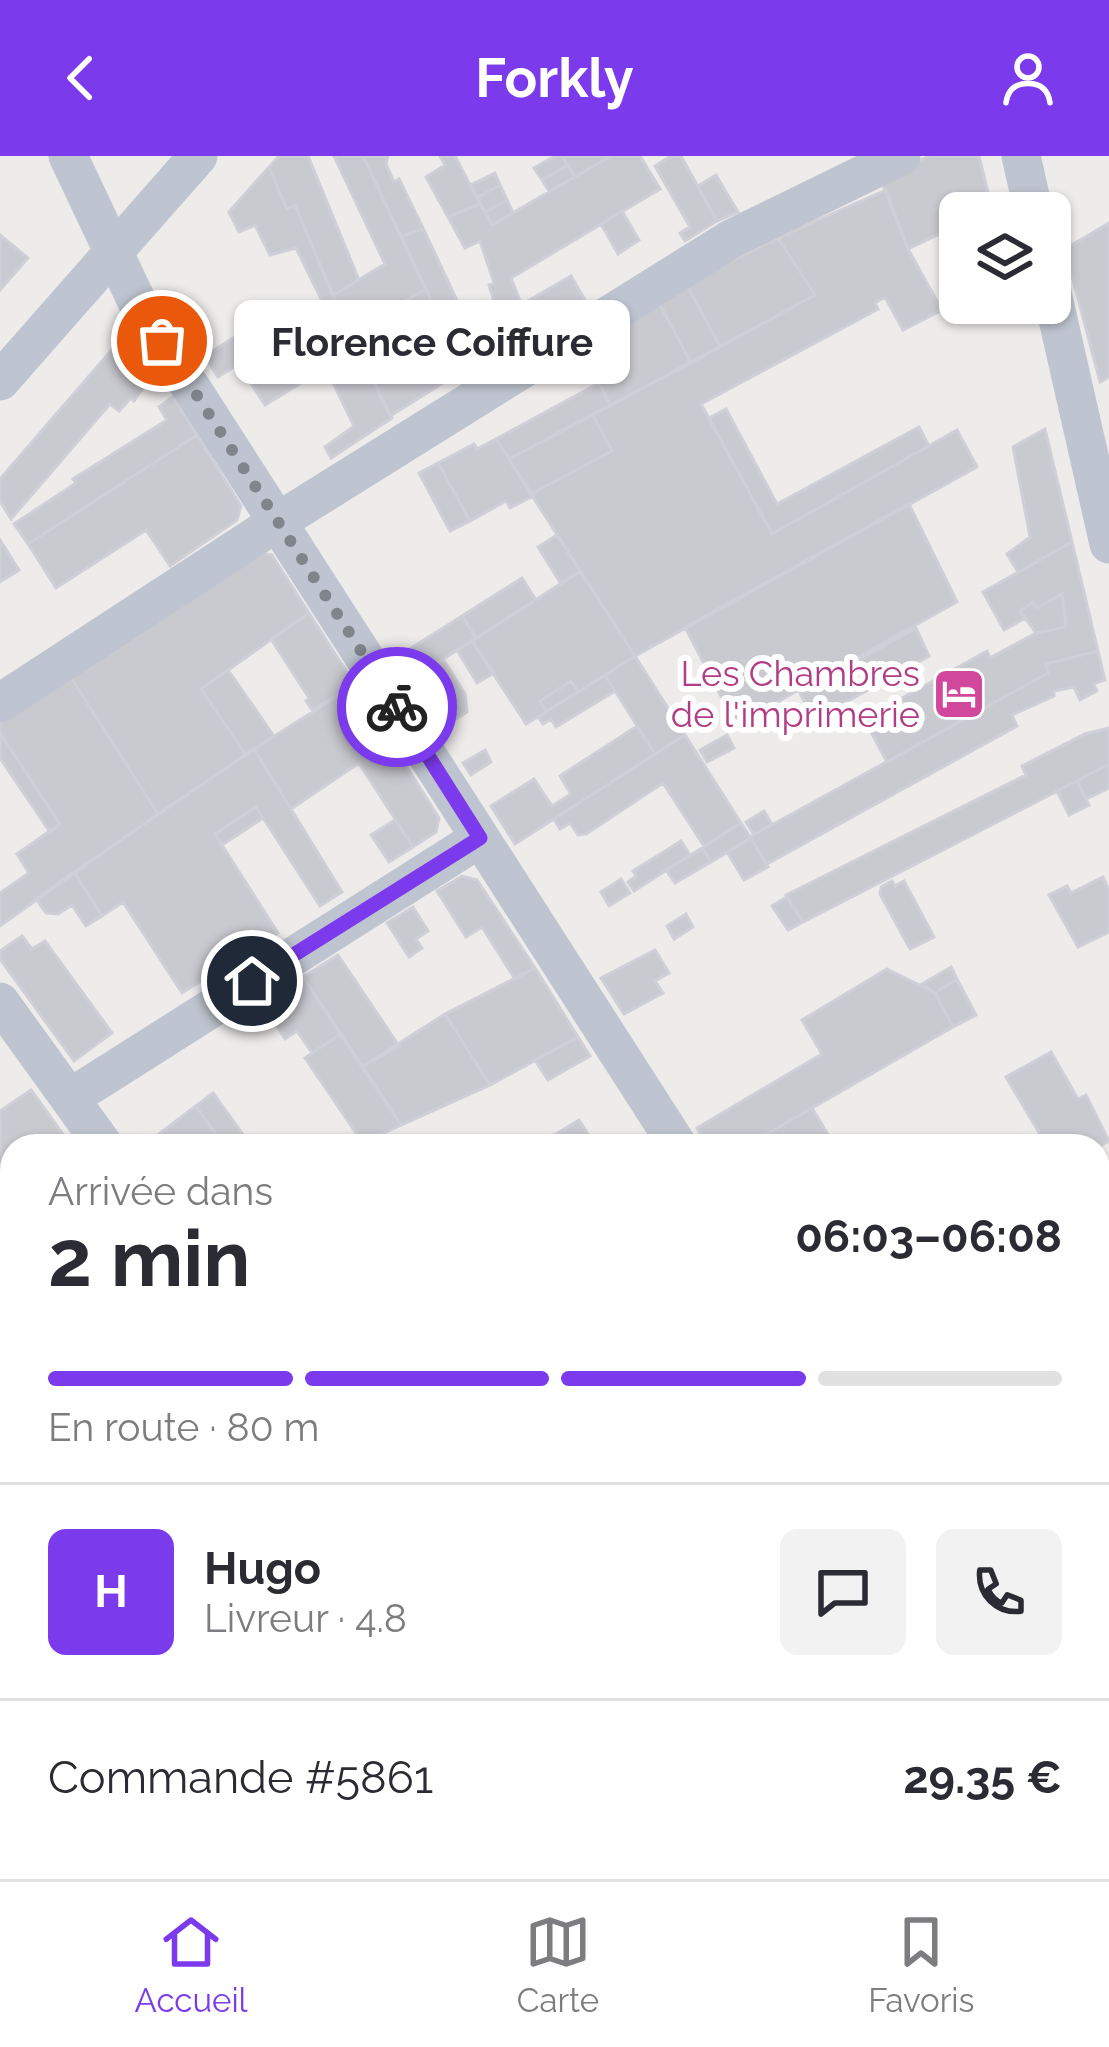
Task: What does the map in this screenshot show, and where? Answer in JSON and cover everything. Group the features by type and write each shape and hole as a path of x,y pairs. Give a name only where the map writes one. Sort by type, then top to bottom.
{"street":[{"path":"68,156 133,296 670,1134"},
{"path":"0,381 198,156"},
{"path":"0,703 279,521 731,239 902,156"},
{"path":"1021,156 1029,192"},
{"path":"1059,324 1109,544"},
{"path":"70,1098 480,838"},
{"path":"0,1002 96,1134"}],"building":[{"path":"279,156 308,156 359,280 333,295 295,205 287,209 269,167"},
{"path":"334,156 363,156 426,289 350,332 333,295 385,264"},
{"path":"363,156 388,156 386,164 394,182 399,179 423,228 401,237"},
{"path":"440,156 455,156 480,204 448,217 426,177 445,165"},
{"path":"562,156 568,165 542,180 534,168"},
{"path":"562,156 611,156 575,177"},
{"path":"611,156 640,156 660,189 511,278 532,331 464,370 401,237 423,228 475,339 501,324 489,285 494,283 480,241 465,248 448,217 480,204 492,225"},
{"path":"681,156 717,221 685,241 680,233 690,227 655,166"},
{"path":"930,156 979,156 988,192 939,192 939,234 908,249 880,178"},
{"path":"568,165 575,177 549,191 542,180"},
{"path":"269,167 287,209 295,205 336,303 326,309 296,248 270,255 255,225 239,232 229,212"},
{"path":"495,173 500,185 477,198 471,185"},
{"path":"716,175 738,212 717,221 698,186"},
{"path":"500,185 507,200 485,212 477,198"},
{"path":"886,190 939,312 903,330 885,297 875,303 878,309 701,404 772,534 957,430 977,467 635,656 531,494 612,451 593,415 815,295 778,238"},
{"path":"507,200 513,213 492,225 485,212"},
{"path":"622,211 639,240 618,254 601,224"},
{"path":"1109,223 1109,377 1100,382 1071,272 1071,245"},
{"path":"0,235 28,258 0,290"},
{"path":"778,238 815,295 720,347 686,283"},
{"path":"571,276 585,300 532,331 521,305"},
{"path":"686,283 720,347 691,363 657,299"},
{"path":"426,289 464,370 390,416 350,332"},
{"path":"657,299 691,363 610,405 599,383 615,374 598,335"},
{"path":"336,303 392,418 331,458 325,447 354,426 304,323"},
{"path":"304,323 326,368 265,405 239,365"},
{"path":"255,324 268,345 218,377 205,356"},
{"path":"121,339 136,340 156,370 134,401 131,398 119,411 110,404 11,519 0,501 0,479"},
{"path":"599,383 610,405 509,459 496,439"},
{"path":"173,397 197,435 28,544 14,524 76,483 73,479 167,420 159,407"},
{"path":"726,409 777,504 919,427 929,446 772,534 709,418"},
{"path":"593,415 612,451 531,494 509,459"},
{"path":"1045,429 1072,542 1018,572 1007,554 1030,537 1013,447"},
{"path":"197,435 241,506 237,520 170,566 146,530 56,588 28,544"},
{"path":"496,439 533,496 510,508 506,501 470,521 438,463 474,444 477,449"},
{"path":"438,463 470,521 450,531 419,473"},
{"path":"909,504 957,602 736,725 685,627"},
{"path":"557,535 580,571 561,584 538,547"},
{"path":"0,540 19,570 0,582"},
{"path":"1072,542 1098,651 1046,664 1048,673 887,762 864,719 987,651 990,658 1036,633 1066,627 1062,594 1037,608 1033,602 1020,611 1024,619 1004,630 983,592"},
{"path":"257,552 272,555 309,613 201,689 246,755 158,814 70,676"},
{"path":"580,571 635,656 578,692 571,681 540,701 546,712 526,724 472,641"},
{"path":"522,578 536,600 476,638 462,616"},
{"path":"1062,594 1066,627 1036,633 1020,611"},
{"path":"309,613 355,685 312,710 271,639"},
{"path":"462,616 476,638 412,679 397,657"},
{"path":"916,628 929,656 814,720 800,693"},
{"path":"472,641 494,673 477,683 457,650"},
{"path":"1098,651 1105,680 1093,684 1097,691 1080,700 1074,687 1054,691 1054,696 1012,715 1017,726 767,864 750,837 1048,673 1046,664"},
{"path":"635,656 685,735 655,754 605,675"},
{"path":"443,659 465,694 467,712 441,728 412,679"},
{"path":"228,670 274,736 246,755 201,689"},
{"path":"605,675 615,691 556,727 551,719 543,724 538,717"},
{"path":"70,676 158,814 0,926 0,893 29,873 17,854 60,824 0,733 0,723"},
{"path":"571,681 578,692 546,712 540,701"},
{"path":"355,685 439,818 436,832 413,847 359,763 291,809 254,749"},
{"path":"637,726 655,754 515,844 491,806 534,779 552,806 571,794 560,776"},
{"path":"1109,728 1109,764 1077,781 803,922 786,895 1026,775 1022,766 1085,734"},
{"path":"0,733 60,824 50,832 0,758"},
{"path":"685,735 741,823 704,846 663,783 586,834 578,835 570,823 560,829 554,819"},
{"path":"727,735 734,748 707,762 700,750"},
{"path":"254,749 342,892 320,906 256,807 215,834 278,933 182,993 123,902 102,916 74,872"},
{"path":"485,750 491,762 471,775 463,763"},
{"path":"1109,764 1109,788 1086,799 1077,781"},
{"path":"1077,781 1089,805 1069,815 1057,791"},
{"path":"256,807 263,818 222,845 215,834"},
{"path":"764,811 772,824 754,835 746,822"},
{"path":"395,820 413,847 389,862 371,835"},
{"path":"741,823 751,838 711,862 702,848"},
{"path":"751,838 768,867 744,880 727,852"},
{"path":"681,841 690,855 634,891 628,882 636,876 633,871"},
{"path":"702,848 711,862 675,883 666,870"},
{"path":"74,872 102,916 86,926 72,905 58,914 46,913 36,899"},
{"path":"462,876 477,880 535,968 515,979 482,927 466,937 437,891"},
{"path":"1103,877 1109,890 1109,932 1078,947 1049,895 1067,886 1071,893"},
{"path":"621,879 630,893 609,906 601,892"},
{"path":"892,881 895,886 904,881 934,937 910,949 880,894 881,887"},
{"path":"787,897 803,922 788,930 772,906"},
{"path":"413,907 428,931 416,939 422,948 409,957 387,923"},
{"path":"686,914 693,927 674,939 667,926"},
{"path":"22,936 32,949 45,941 112,1033 74,1061 0,959 0,951"},
{"path":"655,950 669,973 655,981 663,993 624,1014 601,978"},
{"path":"338,955 399,1046 362,1067 303,977"},
{"path":"951,967 957,979 935,993 922,984"},
{"path":"535,968 578,1037 490,1085 445,1014"},
{"path":"887,969 935,993 953,1027 767,1134 701,1134 697,1128 822,1054 802,1020"},
{"path":"303,977 341,1034 312,1053 297,1031 285,1039 262,1002"},
{"path":"957,979 976,1015 953,1027 935,993"},
{"path":"445,1014 490,1085 401,1125 362,1067"},
{"path":"341,1034 401,1125 382,1134 357,1134 305,1058"},
{"path":"578,1037 590,1056 548,1080 535,1060"},
{"path":"1051,1052 1078,1099 1086,1095 1106,1134 1040,1134 1006,1077"},
{"path":"31,1090 63,1134 1,1134 0,1111"},
{"path":"213,1093 243,1134 216,1134 196,1106"},
{"path":"196,1106 216,1134 159,1134"},
{"path":"812,1108 828,1134 767,1134"},
{"path":"579,1120 588,1134 556,1134"}],"way so far":[{"path":"162,341 397,707"}],"place":[{"name":"Florence Coiffure","path":"162,341"},
{"name":"Les Chambres de l'imprimerie","path":"959,694"}],"route":[{"path":"252,981 480,838 397,707"}]}
